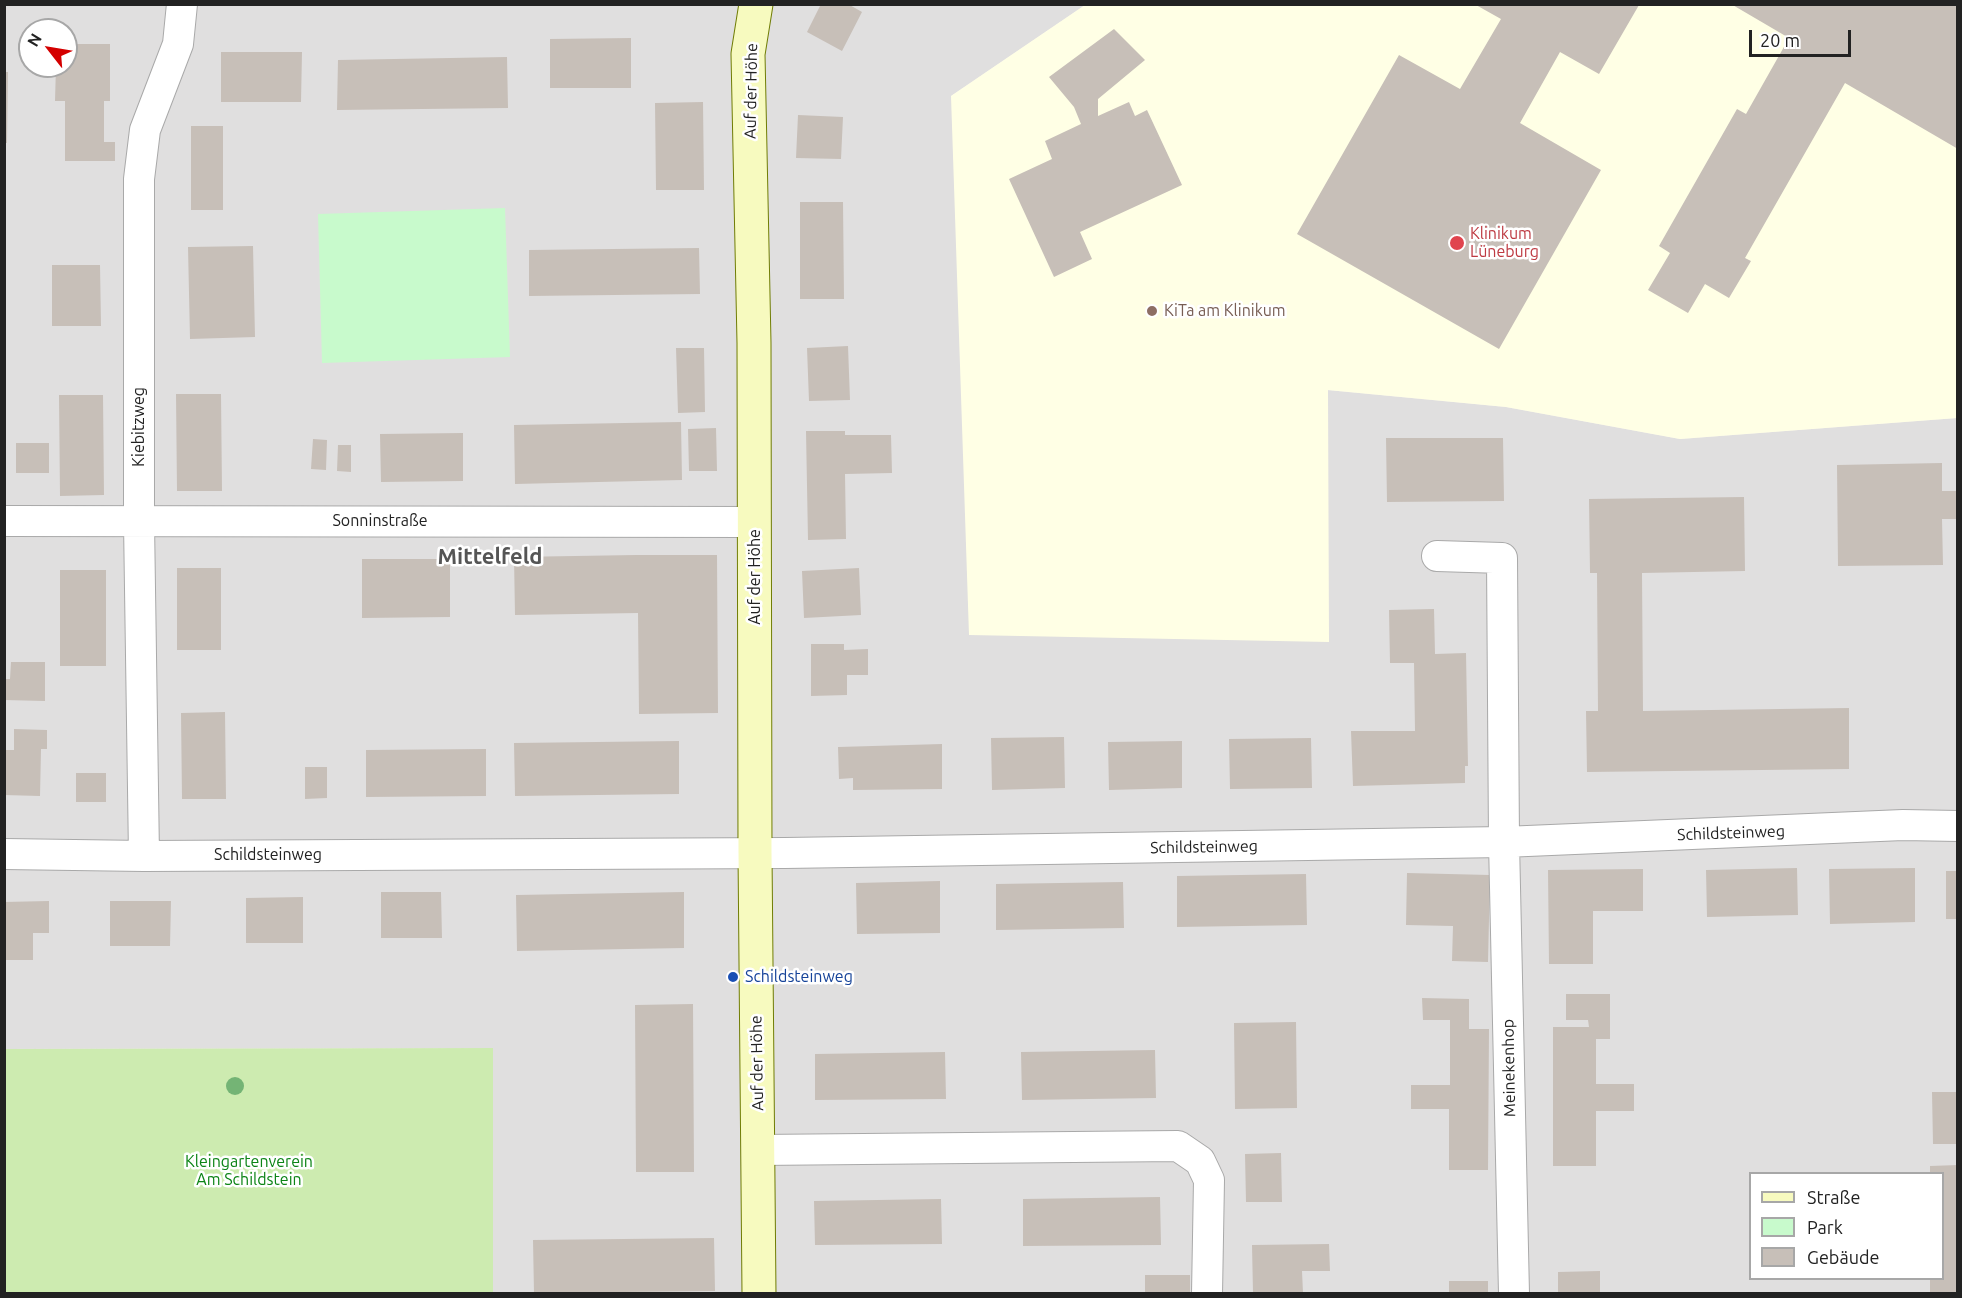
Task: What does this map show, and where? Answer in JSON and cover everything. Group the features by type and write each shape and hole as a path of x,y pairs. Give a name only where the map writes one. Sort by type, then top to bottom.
{"street":[{"name":"Kiebitzweg","path":"144,856 139,522 139,179 145,130 178,44 182,4"},
{"name":"Auf der Höhe","path":"756,4 748,54 755,522 759,1293"},
{"name":"Sonninstraße","path":"4,521 755,522"},
{"path":"1437,556 1502,558 1504,842"},
{"name":"Schildsteinweg","path":"4,854 144,856 755,854 1504,842 1903,825 1958,826"},
{"name":"Meinekenhop","path":"1504,842 1514,1293"},
{"path":"758,1150 1178,1146 1200,1161 1209,1180 1207,1293"}],"shaded area":[{"path":"4,5 1085,5 951,96 1328,642 1327,390 1506,407 1680,439 1957,418 1957,1293 493,1293 493,1048 5,1049"},
{"name":"Klinikum Lüneburg","path":"1085,5 1957,5 1957,418 1680,439 1506,407 1328,390 1329,642 969,635 951,96"}],"green space":[{"path":"505,208 510,357 322,363 318,214"},
{"name":"Kleingartenverein Am Schildstein","path":"493,1048 493,1293 5,1293 5,1049"}],"building":[{"path":"821,4 848,4 862,12 842,51 807,32"},
{"path":"1731,4 1958,4 1958,149 1845,83 1745,258 1751,261 1729,298 1705,284 1688,313 1648,290 1670,253 1659,246 1737,109 1746,114 1789,38"},
{"path":"1476,5 1639,5 1599,74 1560,52 1520,123 1601,170 1499,349 1297,234 1399,55 1460,89 1501,19"},
{"path":"1114,29 1145,60 1098,99 1098,116 1129,102 1135,116 1147,110 1182,185 1080,232 1092,259 1054,277 1009,179 1052,159 1045,141 1081,124 1074,107 1049,77"},
{"path":"631,38 631,88 550,88 550,39"},
{"path":"78,44 110,44 110,101 104,101 104,142 115,142 115,161 65,161 65,101 55,101 56,78 78,78"},
{"path":"221,52 302,52 301,102 221,102"},
{"path":"507,57 508,108 337,110 338,60"},
{"path":"4,72 8,72 7,143 4,143"},
{"path":"703,102 704,190 656,190 655,103"},
{"path":"798,115 843,117 841,159 796,158"},
{"path":"191,126 223,126 223,210 191,210"},
{"path":"800,202 843,202 844,299 800,299"},
{"path":"253,246 255,337 190,339 188,247"},
{"path":"699,248 700,294 529,296 529,250"},
{"path":"52,265 100,265 101,326 52,326"},
{"path":"848,346 850,400 809,401 807,348"},
{"path":"676,348 704,348 705,412 678,413"},
{"path":"176,394 221,394 222,491 177,491"},
{"path":"59,395 103,395 104,495 60,496"},
{"path":"681,422 682,480 515,484 514,425"},
{"path":"716,428 717,471 689,471 688,429"},
{"path":"806,431 845,431 845,435 891,435 892,473 845,474 846,539 808,540"},
{"path":"463,433 463,481 381,482 380,434"},
{"path":"1386,438 1503,438 1504,501 1387,502"},
{"path":"313,439 327,440 326,470 311,469"},
{"path":"16,443 49,443 49,473 16,473"},
{"path":"338,445 351,445 351,472 337,471"},
{"path":"1942,463 1942,491 1958,491 1958,519 1942,519 1943,565 1838,566 1837,465"},
{"path":"1744,497 1745,571 1642,573 1643,711 1849,708 1849,769 1587,772 1586,711 1598,711 1597,573 1590,573 1589,499"},
{"path":"717,555 718,713 639,714 638,613 515,615 514,557"},
{"path":"362,559 450,559 450,617 362,618"},
{"path":"177,568 221,568 221,650 177,650"},
{"path":"859,568 861,615 804,618 802,571"},
{"path":"60,570 106,570 106,666 60,666"},
{"path":"1434,609 1435,654 1466,653 1468,766 1465,766 1465,783 1353,786 1351,731 1415,731 1414,663 1390,663 1389,610"},
{"path":"811,644 844,644 844,650 868,649 868,675 847,675 847,695 811,696"},
{"path":"11,662 45,662 45,701 4,700 4,679 10,679"},
{"path":"225,712 226,799 182,799 181,713"},
{"path":"14,729 47,730 47,749 41,749 40,796 4,795 4,750 14,750"},
{"path":"1064,737 1065,788 992,790 991,738"},
{"path":"1311,738 1312,788 1230,789 1229,739"},
{"path":"679,741 679,794 515,796 514,743"},
{"path":"1182,741 1182,788 1109,790 1108,742"},
{"path":"942,744 942,789 853,790 853,778 839,779 838,747"},
{"path":"486,749 486,796 366,797 366,750"},
{"path":"305,767 327,767 327,798 305,799"},
{"path":"76,773 106,773 106,802 76,802"},
{"path":"1797,868 1798,915 1707,917 1706,870"},
{"path":"1915,868 1915,922 1830,924 1829,869"},
{"path":"1643,869 1643,911 1593,911 1593,964 1549,964 1548,870"},
{"path":"1946,871 1958,871 1958,919 1946,919"},
{"path":"1407,873 1490,875 1488,962 1452,961 1453,926 1406,925"},
{"path":"1306,874 1307,925 1177,927 1177,876"},
{"path":"940,881 940,933 857,934 856,883"},
{"path":"1123,882 1124,928 996,930 996,884"},
{"path":"381,892 441,892 442,938 381,938"},
{"path":"684,892 684,948 517,951 516,895"},
{"path":"303,897 303,943 246,943 246,898"},
{"path":"49,901 49,933 33,933 33,960 4,960 4,902"},
{"path":"110,901 171,901 170,946 110,946"},
{"path":"1566,994 1610,994 1610,1039 1596,1039 1596,1084 1634,1084 1634,1111 1596,1111 1596,1166 1553,1166 1553,1027 1589,1027 1588,1020 1566,1020"},
{"path":"1422,998 1469,999 1469,1029 1489,1029 1488,1170 1449,1170 1449,1109 1411,1109 1411,1085 1450,1085 1450,1020 1423,1020"},
{"path":"693,1004 694,1172 636,1172 635,1005"},
{"path":"1296,1022 1297,1108 1235,1109 1234,1023"},
{"path":"1155,1050 1156,1098 1022,1100 1021,1052"},
{"path":"945,1052 946,1099 815,1100 815,1054"},
{"path":"1932,1092 1958,1092 1958,1144 1933,1144"},
{"path":"1281,1153 1282,1202 1246,1202 1245,1154"},
{"path":"1958,1165 1958,1293 1930,1293 1930,1280 1944,1280 1944,1172 1930,1172 1930,1166"},
{"path":"1160,1197 1161,1245 1023,1246 1023,1199"},
{"path":"941,1199 942,1244 815,1245 814,1201"},
{"path":"714,1238 715,1291 534,1293 533,1240"},
{"path":"1329,1244 1330,1271 1302,1271 1303,1293 1253,1293 1252,1245"},
{"path":"1600,1271 1600,1293 1558,1293 1558,1272"},
{"path":"1145,1275 1190,1275 1190,1293 1145,1293"},
{"path":"1449,1281 1488,1281 1488,1293 1449,1293"}],"place":[{"name":"Klinikum Lüneburg","path":"1457,243"},
{"name":"KiTa am Klinikum","path":"1152,311"},
{"name":"Schildsteinweg","path":"733,977"}],"district":[{"name":"Mittelfeld","path":"490,557"}]}
